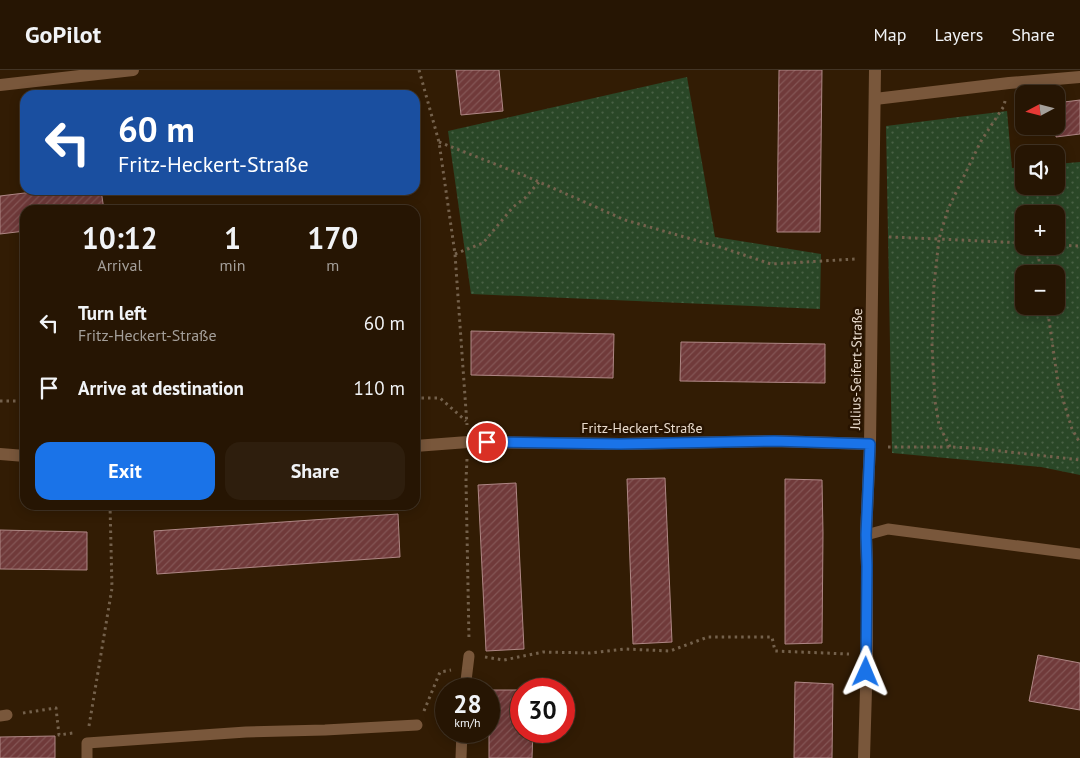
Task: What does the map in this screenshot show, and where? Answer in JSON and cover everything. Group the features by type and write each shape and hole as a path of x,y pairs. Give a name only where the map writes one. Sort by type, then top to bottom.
{"street":[{"path":"0,84 132,70"},
{"name":"Julius-Seifert-Straße","path":"864,758 867,654 866,535 870,444 875,70"},
{"path":"875,99 1009,83 1080,77"},
{"name":"Fritz-Heckert-Straße","path":"420,446 468,442 620,444 774,441 870,444"},
{"path":"0,454 20,456"}],"lane":[{"path":"866,535 888,529 1080,554"},
{"path":"466,678 469,656"},
{"path":"87,758 87,744 246,732 417,725"},
{"path":"461,758 462,743"}],"path":[{"path":"419,70 439,142 455,254 468,442 466,480 469,656 504,660 543,652 590,653 625,649 670,650 708,637 772,637 775,651 867,654"},
{"path":"950,447 939,425 934,392 932,345 934,285 939,239 948,209 981,141 1004,106 1009,83"},
{"path":"439,142 539,182 625,220 771,264 873,258"},
{"path":"455,254 483,243 513,207 525,198 539,182"},
{"path":"873,236 1015,243"},
{"path":"1065,245 1080,246"},
{"path":"1048,315 1058,383 1072,429 1080,443"},
{"path":"420,398 440,398 467,421"},
{"path":"0,401 20,401"},
{"path":"870,444 894,447 975,448 1080,460"},
{"path":"87,744 112,588 110,510"},
{"path":"422,714 440,672 452,670"},
{"path":"3,715 56,708 59,735 69,733"}],"green space":[{"path":"687,77 715,237 821,254 820,309 471,294 448,131"},
{"path":"1007,111 1012,168 1015,168 1015,195 1065,195 1065,163 1080,162 1080,475 1041,467 892,453 886,126"}],"building":[{"path":"456,70 499,70 503,111 461,115"},
{"path":"779,70 822,70 820,232 777,232"},
{"path":"1080,100 1080,134 1056,137 1056,135 1065,135 1065,102"},
{"path":"20,194 102,195 103,205 20,205 20,232 0,234 0,196"},
{"path":"471,331 614,334 613,378 471,375"},
{"path":"681,342 825,344 825,383 680,381"},
{"path":"665,478 672,642 633,644 627,479"},
{"path":"785,479 822,480 822,643 785,644"},
{"path":"516,483 524,649 486,651 478,485"},
{"path":"398,514 400,557 157,574 154,531"},
{"path":"0,530 87,532 87,570 0,569"},
{"path":"1038,655 1080,663 1080,710 1029,701"},
{"path":"795,682 833,684 832,758 794,758"},
{"path":"500,690 510,690 510,743 533,743 532,758 489,758 489,743 500,743"},
{"path":"55,736 55,758 0,758 0,737"}],"route":[{"path":"487,442 620,444 774,441 870,444 866,535 866,672"}]}
